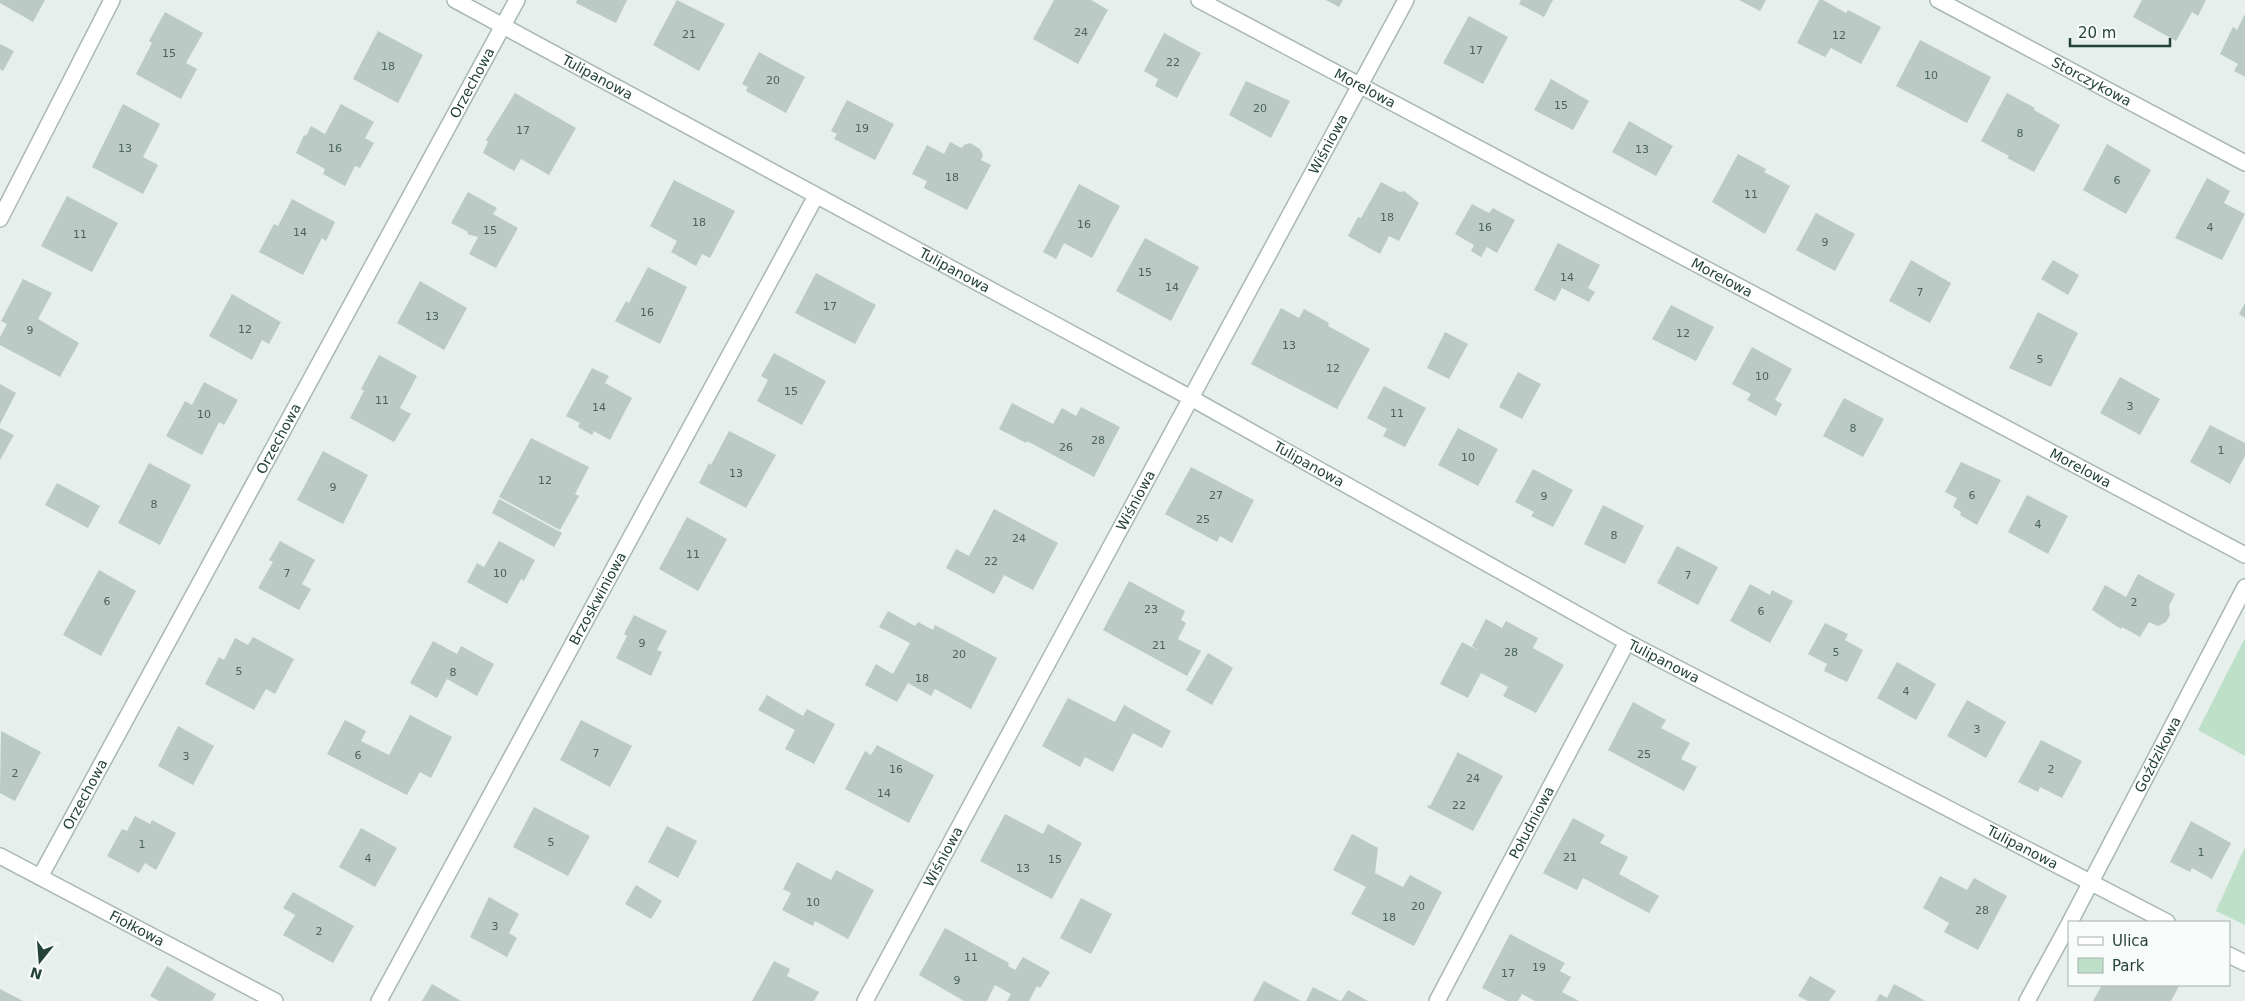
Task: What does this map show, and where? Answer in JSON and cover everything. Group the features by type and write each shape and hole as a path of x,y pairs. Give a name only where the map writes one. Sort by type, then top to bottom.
{"street":[{"path":"0,220 112,0"},
{"name":"Tulipanowa","path":"455,0 1191,398 1627,642 2165,921"},
{"name":"Orzechowa","path":"40,877 516,0"},
{"name":"Morelowa","path":"1199,0 2245,556"},
{"name":"Wiśniowa","path":"865,1001 1406,0"},
{"name":"Storczykowa","path":"1938,0 2245,163"},
{"name":"Brzoskwiniowa","path":"379,1001 816,196"},
{"name":"Goździkowa","path":"2070,921 2245,588"},
{"name":"Południowa","path":"1437,1001 1627,642"},
{"name":"Fiołkowa","path":"0,856 275,1001"},
{"name":"Goździkowa","path":"2027,1001 2068,925"},
{"path":"2230,956 2245,963"}],"green space":[{"path":"2245,638 2245,756 2198,730"},
{"path":"2245,847 2245,925 2216,911"}],"building":[{"path":"0,0 45,0 33,22 0,3"},
{"path":"577,0 627,0 616,23 576,3"},
{"path":"677,0 725,24 699,71 653,45"},
{"path":"1054,0 1091,0 1108,10 1078,64 1033,39"},
{"path":"1326,0 1343,0 1339,7"},
{"path":"1521,0 1553,0 1544,17 1519,4"},
{"path":"1739,0 1766,0 1760,11"},
{"path":"1819,0 1823,0 1846,13 1848,10 1881,27 1861,64 1831,48 1825,57 1797,43"},
{"path":"2142,0 2206,0 2198,16 2192,12 2176,41 2133,17"},
{"path":"165,12 203,33 186,63 197,69 181,99 136,74 152,43 149,41"},
{"path":"2245,14 2245,77 2234,71 2238,64 2220,54 2233,27 2237,30"},
{"path":"1469,16 1508,37 1483,84 1443,63"},
{"path":"378,31 423,55 398,103 353,79"},
{"path":"1164,33 1201,53 1177,98 1155,86 1158,79 1144,71"},
{"path":"1920,40 1991,77 1967,123 1896,86"},
{"path":"0,44 14,51 3,71 0,69"},
{"path":"759,52 805,77 786,113 746,91 748,87 742,84"},
{"path":"1551,79 1589,101 1573,130 1534,110"},
{"path":"1246,81 1290,101 1271,138 1229,115"},
{"path":"515,93 576,128 549,175 521,159 514,171 483,153 488,142 486,140"},
{"path":"2007,93 2035,108 2034,110 2060,125 2034,172 2007,158 2009,156 1981,141"},
{"path":"847,100 894,124 875,160 834,139 837,134 831,131"},
{"path":"123,104 160,124 143,157 158,165 143,194 92,167"},
{"path":"341,104 374,122 365,138 374,143 360,168 355,166 345,186 323,174 325,169 296,153 304,135 306,136 311,126 325,134"},
{"path":"1629,121 1673,146 1656,176 1612,152"},
{"path":"950,142 962,148 970,143 980,149 983,155 981,160 991,165 967,210 924,188 927,181 912,174 927,145 944,154"},
{"path":"2107,144 2151,170 2126,214 2083,190"},
{"path":"1738,154 1766,169 1764,172 1790,186 1765,234 1712,202"},
{"path":"2207,178 2230,191 2224,203 2245,214 2222,260 2175,238"},
{"path":"674,180 735,211 710,258 702,254 696,266 671,252 677,241 650,226"},
{"path":"1381,182 1400,192 1404,191 1419,203 1399,241 1389,236 1380,254 1348,236 1358,217 1361,218"},
{"path":"1079,184 1120,206 1092,258 1064,243 1056,259 1043,252"},
{"path":"468,192 497,208 493,214 518,228 496,268 469,254 478,237 467,234 468,232 451,223"},
{"path":"67,196 118,223 92,272 41,246"},
{"path":"292,199 335,222 326,241 322,238 303,275 259,252 274,224 278,226"},
{"path":"1472,204 1489,213 1493,208 1515,220 1497,253 1487,247 1481,257 1471,251 1474,245 1455,234"},
{"path":"1816,213 1855,234 1835,271 1796,250"},
{"path":"1145,238 1199,267 1171,321 1116,291"},
{"path":"1558,243 1600,265 1588,288 1595,292 1589,302 1562,288 1555,301 1534,290"},
{"path":"1911,260 1951,283 1930,323 1889,301"},
{"path":"2053,260 2079,275 2068,295 2041,279"},
{"path":"648,267 687,287 660,344 615,321 626,301 629,303"},
{"path":"816,273 876,305 855,344 795,313"},
{"path":"23,279 52,293 38,319 79,343 60,377 0,345 0,337 7,324 1,321"},
{"path":"420,281 467,308 444,350 397,323"},
{"path":"232,294 281,322 269,344 262,340 252,360 209,336"},
{"path":"2245,303 2245,318 2239,314"},
{"path":"1671,305 1714,327 1696,361 1652,339"},
{"path":"1281,308 1299,318 1304,309 1329,323 1328,326 1370,349 1337,409 1251,364"},
{"path":"2038,312 2078,333 2051,387 2009,368"},
{"path":"1445,332 1468,344 1449,379 1427,368"},
{"path":"1752,347 1792,369 1775,400 1782,404 1776,416 1747,400 1751,394 1732,384"},
{"path":"774,353 826,381 802,425 757,401 768,380 761,376"},
{"path":"379,355 417,376 400,408 411,414 394,442 350,418 364,391 361,389"},
{"path":"592,368 609,376 605,383 632,398 610,440 594,431 592,435 578,427 580,423 566,416"},
{"path":"1518,372 1541,384 1522,419 1499,407"},
{"path":"2120,377 2160,399 2140,435 2100,413"},
{"path":"204,382 238,400 224,425 219,422 202,455 166,436 185,401 192,405"},
{"path":"0,384 16,393 0,424"},
{"path":"1384,386 1426,408 1405,447 1383,436 1387,429 1367,418"},
{"path":"1844,398 1884,419 1863,457 1823,436"},
{"path":"1012,403 1053,424 1062,408 1076,416 1081,407 1120,427 1094,477 1027,441 1026,443 999,429"},
{"path":"2210,425 2245,443 2245,456 2230,484 2190,462"},
{"path":"0,428 14,435 0,460"},
{"path":"1458,428 1498,449 1478,486 1438,465"},
{"path":"729,431 776,455 746,508 699,483"},
{"path":"531,438 589,467 575,494 579,496 560,530 499,497"},
{"path":"323,451 368,475 343,524 297,500"},
{"path":"1961,462 2001,480 1977,525 1960,515 1961,512 1953,507 1957,498 1945,492"},
{"path":"149,463 191,485 160,545 118,523"},
{"path":"1191,467 1254,500 1232,543 1220,536 1217,542 1165,514"},
{"path":"1533,469 1573,490 1553,527 1531,516 1534,512 1515,502"},
{"path":"57,483 100,506 88,528 45,505"},
{"path":"2027,495 2068,516 2048,554 2008,532"},
{"path":"499,499 562,533 554,547 492,513"},
{"path":"1603,505 1644,526 1625,564 1584,544"},
{"path":"994,509 1058,543 1033,590 1004,575 994,594 946,568 956,549 969,556"},
{"path":"687,517 727,539 698,591 659,569"},
{"path":"280,541 315,560 302,584 311,589 299,610 258,588 273,562 269,560"},
{"path":"499,541 535,560 524,581 521,579 507,604 467,582 477,563 484,567"},
{"path":"1677,546 1718,567 1698,605 1657,583"},
{"path":"99,570 136,591 101,656 63,635"},
{"path":"2138,574 2175,594 2169,606 2170,615 2166,622 2158,626 2149,622 2140,637 2122,627 2121,629 2092,610 2105,585 2126,597"},
{"path":"1129,581 1185,611 1181,620 1186,623 1178,639 1201,651 1187,676 1103,630"},
{"path":"1750,584 1770,595 1772,590 1793,601 1770,643 1730,621"},
{"path":"888,611 915,626 918,622 933,630 935,625 997,658 971,709 935,689 931,696 908,683 897,702 865,685 876,664 893,674 910,643 879,627"},
{"path":"634,615 667,631 657,650 662,652 651,676 616,658 627,636 624,634"},
{"path":"1486,619 1502,628 1506,621 1538,638 1533,648 1564,665 1536,713 1503,696 1508,687 1481,673 1468,698 1440,684 1462,642 1477,650 1472,646"},
{"path":"1825,623 1848,634 1845,640 1863,650 1847,682 1824,671 1827,664 1808,654"},
{"path":"253,637 294,659 275,694 266,689 254,710 205,684 219,657 224,660 235,638 248,645"},
{"path":"433,641 457,654 461,646 494,664 477,696 447,679 437,698 410,683"},
{"path":"1208,653 1233,668 1212,705 1186,690"},
{"path":"1897,662 1936,684 1916,720 1877,698"},
{"path":"767,695 803,716 807,709 835,724 814,764 785,749 795,730 758,710"},
{"path":"1068,698 1115,722 1124,705 1171,731 1162,748 1133,733 1113,772 1085,757 1080,767 1042,746"},
{"path":"1967,700 2006,722 1986,758 1947,736"},
{"path":"1633,702 1666,720 1661,728 1690,743 1681,759 1697,767 1684,791 1608,750"},
{"path":"410,715 452,737 431,778 420,772 407,795 327,754 345,720 366,731 361,741 389,755"},
{"path":"581,720 632,746 610,787 560,760"},
{"path":"178,726 214,746 193,785 158,766"},
{"path":"1,731 41,752 15,801 0,793"},
{"path":"2041,740 2082,761 2062,798 2040,787 2038,792 2018,782"},
{"path":"877,745 934,775 909,823 845,789 865,751 871,755"},
{"path":"1457,752 1503,776 1473,831 1427,807 1428,805 1430,806"},
{"path":"534,807 590,836 568,876 513,847"},
{"path":"1005,814 1043,834 1048,824 1082,843 1052,899 980,861"},
{"path":"135,816 150,824 152,820 176,833 156,870 145,863 139,873 107,856 122,829 127,831"},
{"path":"1573,818 1605,835 1600,843 1628,857 1619,874 1659,896 1649,913 1583,878 1577,890 1543,873"},
{"path":"2191,821 2231,843 2212,879 2192,868 2190,872 2170,862"},
{"path":"667,826 697,841 678,878 648,862"},
{"path":"361,828 397,848 375,887 339,867"},
{"path":"1352,834 1378,848 1375,873 1403,887 1410,875 1442,892 1414,946 1351,914 1366,887 1333,870"},
{"path":"797,862 831,880 836,870 874,890 848,939 815,921 813,926 782,910 791,893 783,889"},
{"path":"1940,876 1967,890 1974,878 2007,896 1978,950 1944,932 1949,923 1923,908"},
{"path":"636,885 662,901 651,919 625,904"},
{"path":"293,892 354,926 333,963 283,935 295,915 283,908"},
{"path":"489,897 519,914 509,933 517,938 507,957 470,937"},
{"path":"1081,898 1112,914 1091,954 1060,938"},
{"path":"945,928 1009,963 1008,966 1015,970 1023,957 1050,972 1040,988 1037,986 1029,1001 1007,1001 1011,994 995,985 987,1001 964,1001 919,975"},
{"path":"1510,934 1565,963 1560,971 1571,977 1562,992 1579,1001 1535,1001 1522,994 1518,1001 1507,1001 1482,988"},
{"path":"774,961 790,969 787,976 819,992 814,1001 752,1001"},
{"path":"167,966 216,994 212,1001 159,1001 150,996"},
{"path":"1810,976 1836,991 1829,1001 1808,1001 1798,996"},
{"path":"1264,981 1301,1001 1253,1001"},
{"path":"432,984 461,1001 422,1001"},
{"path":"1894,984 1925,1001 1876,1001 1880,994 1887,998"},
{"path":"2101,986 2179,986 2171,1001 2093,1001"},
{"path":"1313,987 1340,1001 1306,1001"},
{"path":"0,989 23,1001 0,1001"},
{"path":"1348,990 1368,1001 1341,1001"}]}
